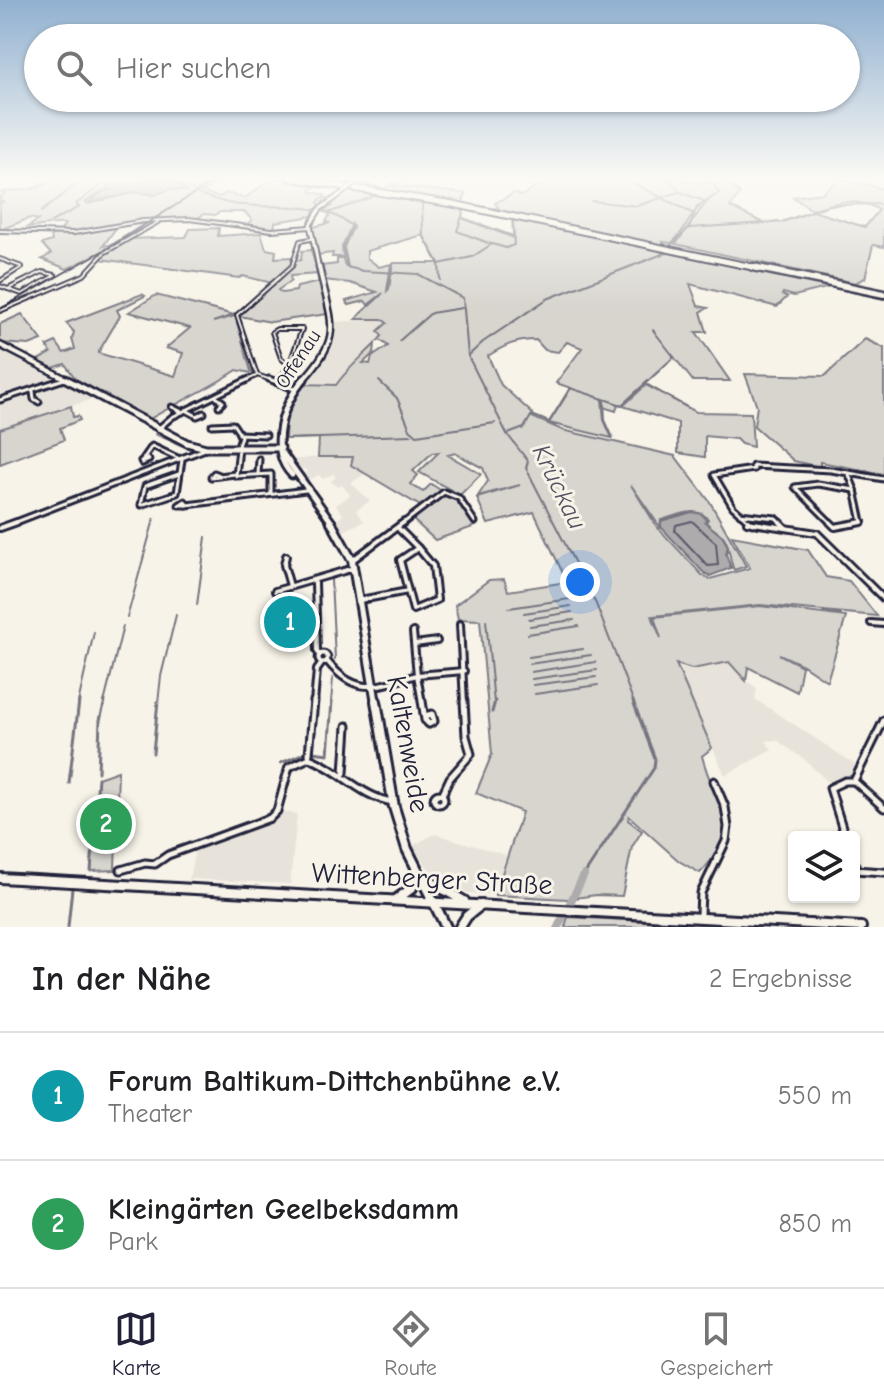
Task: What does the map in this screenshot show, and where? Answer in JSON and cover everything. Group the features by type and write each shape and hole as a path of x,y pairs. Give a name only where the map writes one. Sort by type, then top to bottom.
{"highway":[{"path":"537,221 884,293"},
{"path":"541,221 658,246"}],"main road":[{"path":"310,227 313,221"},
{"name":"Offenau","path":"281,449 281,420 294,389 325,351 333,333 310,227"},
{"path":"0,345 187,443 206,448 281,449"},
{"name":"Kaltenweide","path":"281,449 284,466 336,529 352,560 393,802 418,871 446,927"},
{"path":"396,899 412,888 418,871 438,889 467,902"},
{"name":"Wittenberger Straße","path":"0,878 467,902 861,927"},
{"path":"460,927 482,903"}],"street":[{"path":"0,231 57,234 152,221"},
{"path":"0,311 86,273 104,253 159,221"},
{"path":"209,221 272,230 310,227"},
{"path":"294,389 257,375 237,315 292,266 300,241 311,239"},
{"path":"0,259 22,267 0,281 7,289 22,294 55,275 42,272 7,289"},
{"path":"277,383 290,366 302,329 277,329 272,333 281,358 290,366"},
{"path":"158,429 184,411 257,375"},
{"path":"0,401 66,379"},
{"path":"33,391 34,399 39,402"},
{"path":"216,397 223,402 219,406"},
{"path":"172,407 197,416 204,413"},
{"path":"212,425 233,424 239,434 235,474"},
{"path":"239,434 266,435"},
{"path":"143,459 152,446 156,446 182,460"},
{"path":"0,528 182,460 206,448"},
{"path":"258,474 259,459"},
{"path":"179,474 145,486 141,505 177,493 182,460"},
{"path":"884,479 848,472 753,468 714,475 716,482 750,524 786,528 804,534 817,533 884,599"},
{"path":"848,472 856,490 856,506 862,522 835,527 795,487 818,484 856,490"},
{"path":"219,475 271,474 271,493"},
{"path":"188,506 306,490"},
{"path":"352,560 444,492 449,491 462,500 475,522"},
{"path":"740,514 776,518 786,528"},
{"path":"397,527 418,548 433,566 437,600 413,610 400,560 418,548"},
{"path":"286,556 284,565 290,586"},
{"path":"275,591 354,568"},
{"path":"309,754 317,670 327,655 320,655 317,651 315,583"},
{"path":"360,600 408,591"},
{"path":"871,623 884,624"},
{"path":"442,795 450,778 471,754 466,736 460,624"},
{"path":"413,632 425,716"},
{"path":"415,644 437,641"},
{"path":"324,662 350,685 374,685 417,675 464,671"},
{"path":"854,781 884,720"},
{"path":"344,773 347,726"},
{"path":"121,870 145,863 155,864 168,855 270,818 277,811 289,767 298,761 317,759 344,773 382,801 393,802"},
{"path":"700,916 704,882 724,852 729,836 725,803 714,781"},
{"path":"843,831 830,788 845,781 854,781 884,808"},
{"path":"860,870 884,872"}],"shaded area":[{"path":"0,221 22,221 0,230"},
{"path":"36,221 155,221 129,239 186,237 190,229 219,228 218,236 261,233 266,249 276,251 275,258 292,257 291,266 272,283 243,276 239,278 100,259 104,253 101,252 67,269 42,259 51,254 42,244 52,241 51,235 116,228 103,246 113,244 145,223 78,232 60,232 65,224 28,227"},
{"path":"250,221 280,221 275,222 274,229 247,224"},
{"path":"470,221 514,238 513,221 526,221 656,249 663,252 660,256 671,251 884,296 884,299 830,287 794,296 783,293 787,297 777,307 690,284 698,306 708,308 701,312 707,332 696,332 730,381 693,381 674,357 622,405 618,404 616,411 606,408 602,399 604,420 612,438 549,423 571,388 556,383 582,348 567,342 558,352 545,350 536,340 529,340 511,344 488,356 501,385 533,414 532,417 562,430 675,456 710,502 746,566 734,570 725,539 706,522 708,519 703,515 692,512 679,514 661,520 660,527 631,485 657,527 702,575 710,579 750,568 732,536 808,550 826,577 849,581 877,616 760,605 652,616 661,638 654,617 760,606 846,617 827,681 803,665 779,654 802,666 797,692 748,667 746,681 729,662 692,669 676,664 712,748 702,756 723,816 722,842 700,873 679,861 629,816 628,820 642,831 632,847 622,896 596,895 568,899 495,895 522,812 476,793 492,754 480,620 458,619 455,605 489,580 504,579 508,591 567,582 534,512 488,524 477,498 520,485 478,496 488,481 483,468 455,453 448,455 481,474 460,495 419,472 439,452 432,453 413,471 418,475 410,484 423,492 431,484 442,491 422,507 351,465 353,457 318,457 319,438 285,439 286,419 303,384 336,385 375,344 374,353 363,363 370,364 372,357 388,346 380,340 377,342 382,336 378,331 387,323 382,319 356,319 383,293 368,305 365,301 349,305 346,301 377,292 350,283 324,280 321,266 337,264 337,259 343,259 348,267 344,247 353,227 352,224 342,247 343,257 332,257 333,253 317,255 313,227 330,223 326,222","holes":["423,235 439,263 393,263 387,291 391,264 379,267 367,258 367,251"]},
{"path":"542,221 689,221 672,243 663,242 665,245"},
{"path":"692,221 846,221 865,227 870,221 884,221 884,247 873,245 865,278 855,283 675,244"},
{"path":"311,250 318,274 290,276 291,281 278,290 282,293 296,291 297,287 320,282 328,314 271,322 239,316 294,266 295,261 301,260 302,251"},
{"path":"142,294 145,296 117,310 120,316 98,353 175,376 183,353 166,348 190,328 129,312 156,295 234,315 213,322 235,316 251,371 256,374 237,370 148,420 73,381 75,378 65,364 50,369 36,361 51,353 47,346 56,342 64,353 75,349 72,339 74,332 66,323"},
{"path":"22,314 42,340 29,345 0,343 0,324"},
{"path":"383,319 388,323 381,337 357,365 346,371 337,385 303,383 331,347 336,333 335,322"},
{"path":"865,339 884,348 884,474 820,462 820,467 794,461 754,426 757,406 745,374 825,376"},
{"path":"0,348 93,399 0,429"},
{"path":"646,385 696,412 751,413 753,447 736,439 705,436 705,457 678,453 678,423 623,406"},
{"path":"71,406 73,417 78,416 80,420 60,428 64,440 0,464 0,429"},
{"path":"354,457 352,465 366,473 351,483 370,501 356,510 364,521 342,532 335,522 343,515 336,505 350,495 342,485 338,487 331,481 336,477 333,474 323,479 319,475 304,482 299,476 308,472 304,468 297,472 290,460"},
{"path":"446,492 461,500 476,526 435,540 411,518"},
{"path":"729,662 741,677 757,688 755,699 856,765 850,779 830,784 805,760 777,740 766,741 772,750 725,775 675,664 692,669"},
{"path":"118,771 115,870 91,871 98,778"},
{"path":"279,812 297,814 290,884 189,879 195,849 271,821"},
{"path":"435,834 506,855 495,895 468,893 434,876 412,846"},
{"path":"568,917 760,927 565,927"}],"water":[{"path":"692,512 702,514 707,520 705,522 722,536 728,546 726,554 731,568 710,576 704,573 661,527 661,521"}],"waterway":[{"name":"Offenau","path":"345,221 353,227 343,247 347,267 363,271 418,274 463,298 468,356"},
{"path":"423,221 423,235 439,264"},
{"path":"460,221 457,231 491,244"},
{"path":"472,221 513,236"},
{"path":"439,264 472,257 492,244 506,248 514,245 512,221"},
{"name":"Krückau","path":"689,228 692,221"},
{"path":"689,228 784,221"},
{"name":"Krückau","path":"468,356 483,342 547,299 660,255 689,228"},
{"path":"439,264 440,280"},
{"path":"399,341 431,313 462,308"},
{"path":"532,415 549,422 570,388 622,405 674,357 653,330"},
{"name":"Krückau","path":"468,356 507,434 528,461 526,468 596,604 634,703"},
{"path":"379,381 397,398 410,429 417,435 495,423"},
{"path":"648,385 688,408"},
{"path":"604,401 605,420 613,438"},
{"path":"508,434 524,428 531,416"},
{"path":"155,434 195,451"},
{"path":"288,439 412,435"},
{"path":"127,618 154,519"},
{"path":"197,605 206,537"},
{"path":"331,580 335,659"},
{"path":"509,608 570,599"},
{"path":"524,613 571,606"},
{"path":"529,619 572,612"},
{"path":"824,612 841,615"},
{"path":"158,703 161,676 176,615"},
{"path":"486,620 494,703"},
{"path":"530,626 574,620"},
{"path":"104,703 123,626"},
{"path":"528,634 579,626"},
{"path":"78,703 94,632"},
{"path":"529,657 583,649"},
{"path":"529,664 591,655"},
{"path":"531,672 596,662"},
{"path":"532,679 597,670"},
{"path":"533,685 596,677"},
{"path":"331,703 333,678"},
{"path":"535,694 598,685"},
{"path":"69,783 79,701"},
{"path":"98,772 100,720 105,701"},
{"path":"153,753 158,701"},
{"path":"313,752 328,754 332,701"},
{"path":"492,712 495,701"},
{"name":"Krückau","path":"584,875 654,768 655,759 633,701"},
{"path":"281,763 306,752"},
{"path":"91,871 98,778"},
{"name":"Krückau","path":"558,927 584,875"},
{"path":"68,927 72,888"}],"railway":[{"path":"0,309 150,221"}],"place":[{"name":"Forum Baltikum-Dittchenbühne e.V.","path":"290,622"},
{"name":"Kleingärten Geelbeksdamm","path":"106,824"}]}
